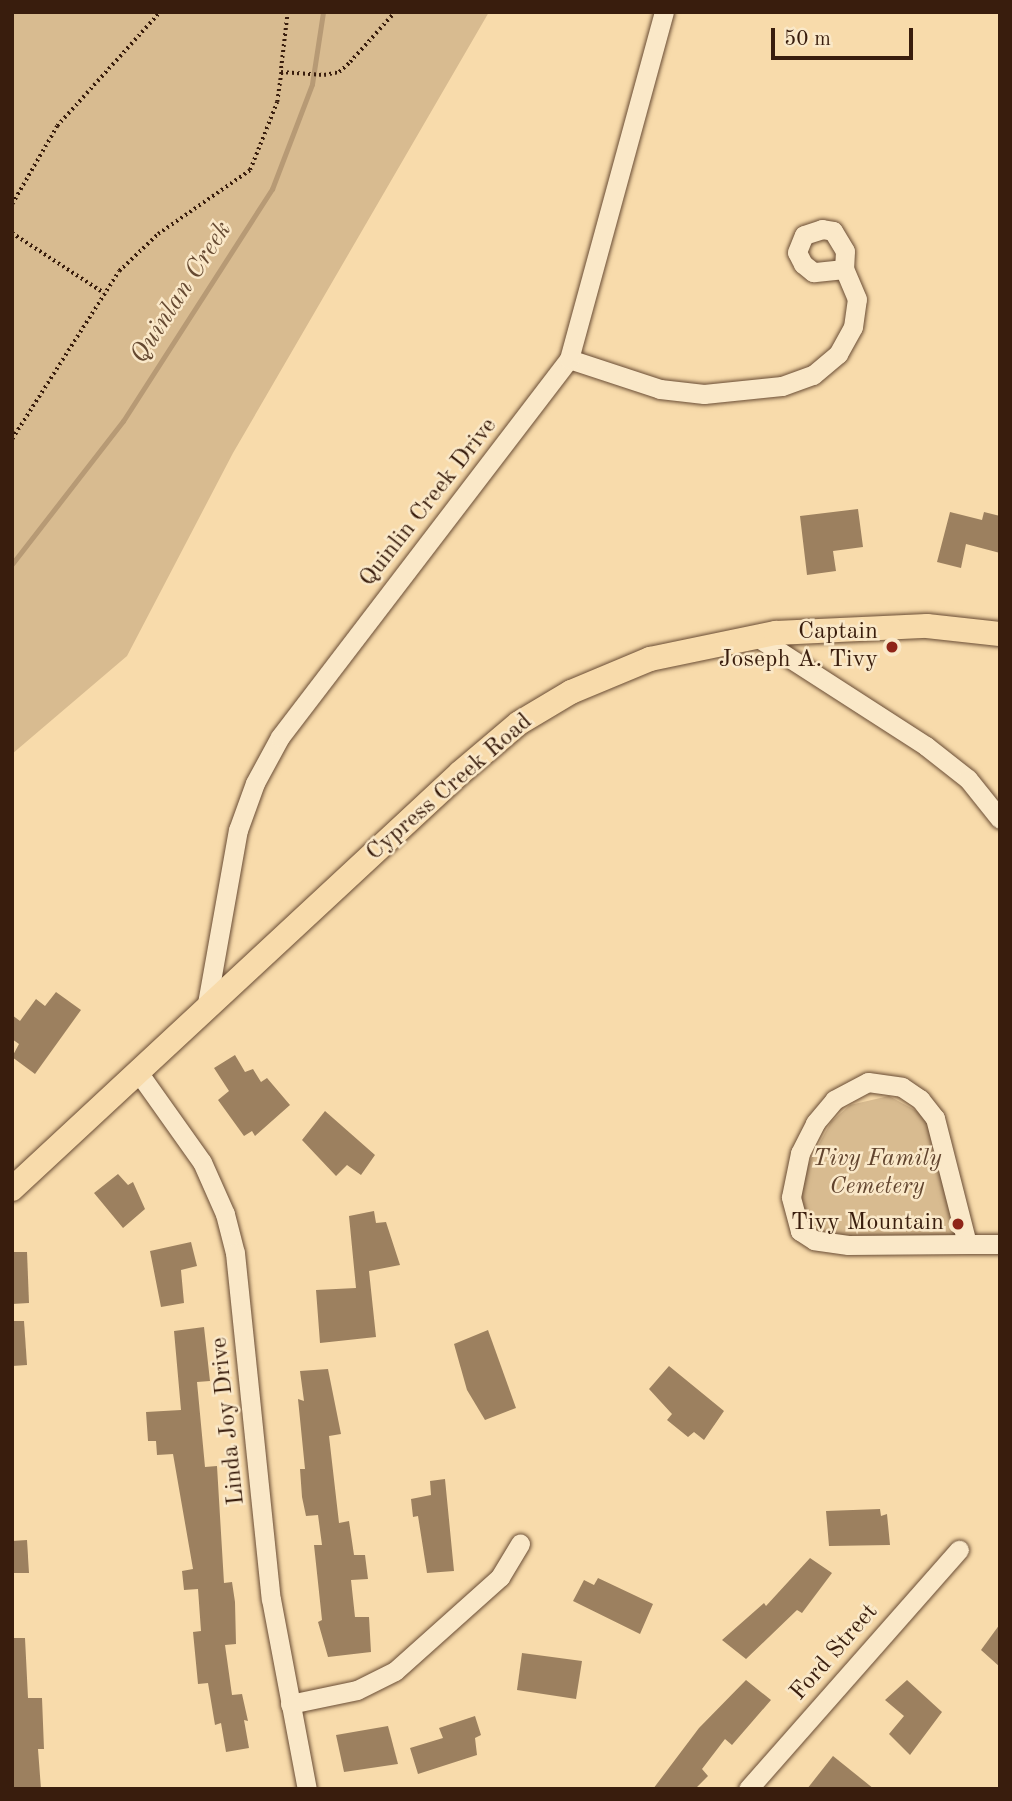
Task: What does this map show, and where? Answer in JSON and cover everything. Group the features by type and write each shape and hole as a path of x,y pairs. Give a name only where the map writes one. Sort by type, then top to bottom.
{"main road":[{"name":"Cypress Creek Road","path":"12,1189 519,723 571,692 650,659 757,637 927,625 1000,634"}],"street":[{"name":"Quinlin Creek Drive","path":"206,1009 238,830 255,783 280,737 569,359 664,12"},
{"path":"569,359 660,389 704,394 782,386 813,375 838,355 853,327 857,299 844,269"},
{"path":"757,637 926,746 968,779 1000,819"},
{"name":"Linda Joy Drive","path":"138,1072 202,1162 225,1214 235,1253 271,1599 307,1789"},
{"path":"967,1244 956,1213 942,1139 920,1099 902,1087 868,1082 834,1100 815,1123 794,1174 792,1207 800,1231 814,1240 848,1245 1000,1244"},
{"path":"290,1704 357,1689 396,1671 499,1577 520,1545"},
{"name":"Ford Street","path":"748,1789 959,1550"}],"path":[{"path":"12,204 57,125 160,12"},
{"path":"12,439 119,271 158,233 250,170 277,102 288,12"},
{"path":"281,72 324,75 339,72 395,12"},
{"path":"12,233 105,293"}],"green space":[{"path":"12,12 489,12 233,453 127,656 12,754"},
{"name":"Tivy Family Cemetery","path":"889,1096 922,1114 931,1132 957,1238 867,1241 827,1234 805,1217 799,1196 805,1170 831,1122 850,1105"}],"building":[{"path":"858,509 863,547 833,551 836,571 807,575 800,516"},
{"path":"950,512 982,520 984,512 1000,516 1000,553 966,544 961,568 937,562"},
{"path":"56,992 81,1010 35,1074 12,1057 19,1044 12,1039 12,1015 20,1021 36,999 45,1006"},
{"path":"235,1055 245,1072 253,1069 261,1082 267,1078 290,1105 255,1136 252,1131 244,1136 218,1100 229,1091 214,1068"},
{"path":"325,1111 375,1155 361,1175 347,1165 336,1176 302,1140"},
{"path":"118,1174 128,1185 133,1182 145,1209 123,1228 94,1193"},
{"path":"374,1211 376,1223 386,1222 400,1265 369,1271 376,1337 320,1343 316,1290 356,1288 349,1216"},
{"path":"191,1242 197,1266 181,1270 184,1303 161,1307 150,1251"},
{"path":"12,1252 27,1252 29,1303 12,1304"},
{"path":"12,1321 24,1321 27,1365 12,1366"},
{"path":"204,1327 210,1381 197,1382 205,1467 217,1466 224,1583 232,1582 235,1602 236,1644 225,1645 232,1695 242,1694 248,1721 244,1720 249,1748 226,1752 221,1723 215,1725 208,1683 198,1684 193,1632 201,1631 198,1589 184,1590 182,1571 193,1569 173,1454 157,1455 156,1441 148,1441 146,1412 181,1410 174,1331"},
{"path":"488,1330 516,1408 485,1420 467,1390 454,1344"},
{"path":"669,1366 724,1411 704,1440 694,1432 688,1437 667,1420 672,1414 649,1389"},
{"path":"328,1369 341,1434 329,1436 339,1523 349,1521 354,1555 365,1555 368,1579 351,1580 355,1617 369,1617 371,1652 328,1657 318,1622 322,1620 314,1545 322,1545 318,1515 306,1516 302,1497 300,1469 305,1469 298,1399 304,1401 300,1371"},
{"path":"445,1479 454,1571 427,1573 418,1516 413,1517 411,1499 431,1495 430,1481"},
{"path":"880,1509 881,1516 887,1514 890,1545 829,1546 826,1511"},
{"path":"27,1540 29,1573 12,1573 12,1541"},
{"path":"810,1558 832,1573 802,1613 797,1610 746,1659 722,1640 764,1603 766,1606"},
{"path":"598,1578 653,1604 640,1634 573,1601 584,1580 594,1585"},
{"path":"1000,1624 1000,1667 981,1650"},
{"path":"12,1638 25,1638 28,1698 42,1698 44,1749 38,1749 41,1789 12,1789"},
{"path":"522,1653 582,1661 576,1699 517,1690"},
{"path":"746,1680 771,1700 732,1745 725,1739 702,1769 708,1776 695,1789 653,1789 699,1728"},
{"path":"907,1680 942,1712 910,1755 889,1734 904,1716 885,1700"},
{"path":"475,1716 481,1735 475,1738 477,1755 418,1774 410,1748 443,1738 439,1728"},
{"path":"388,1726 398,1764 344,1772 336,1735"},
{"path":"833,1756 874,1789 807,1789"}],"waterway":[{"name":"Quinlan Creek","path":"12,564 123,421 272,189 312,84 323,12"}],"place":[{"name":"Captain Joseph A. Tivy","path":"892,647"},
{"name":"Tivy Mountain","path":"958,1224"}]}
